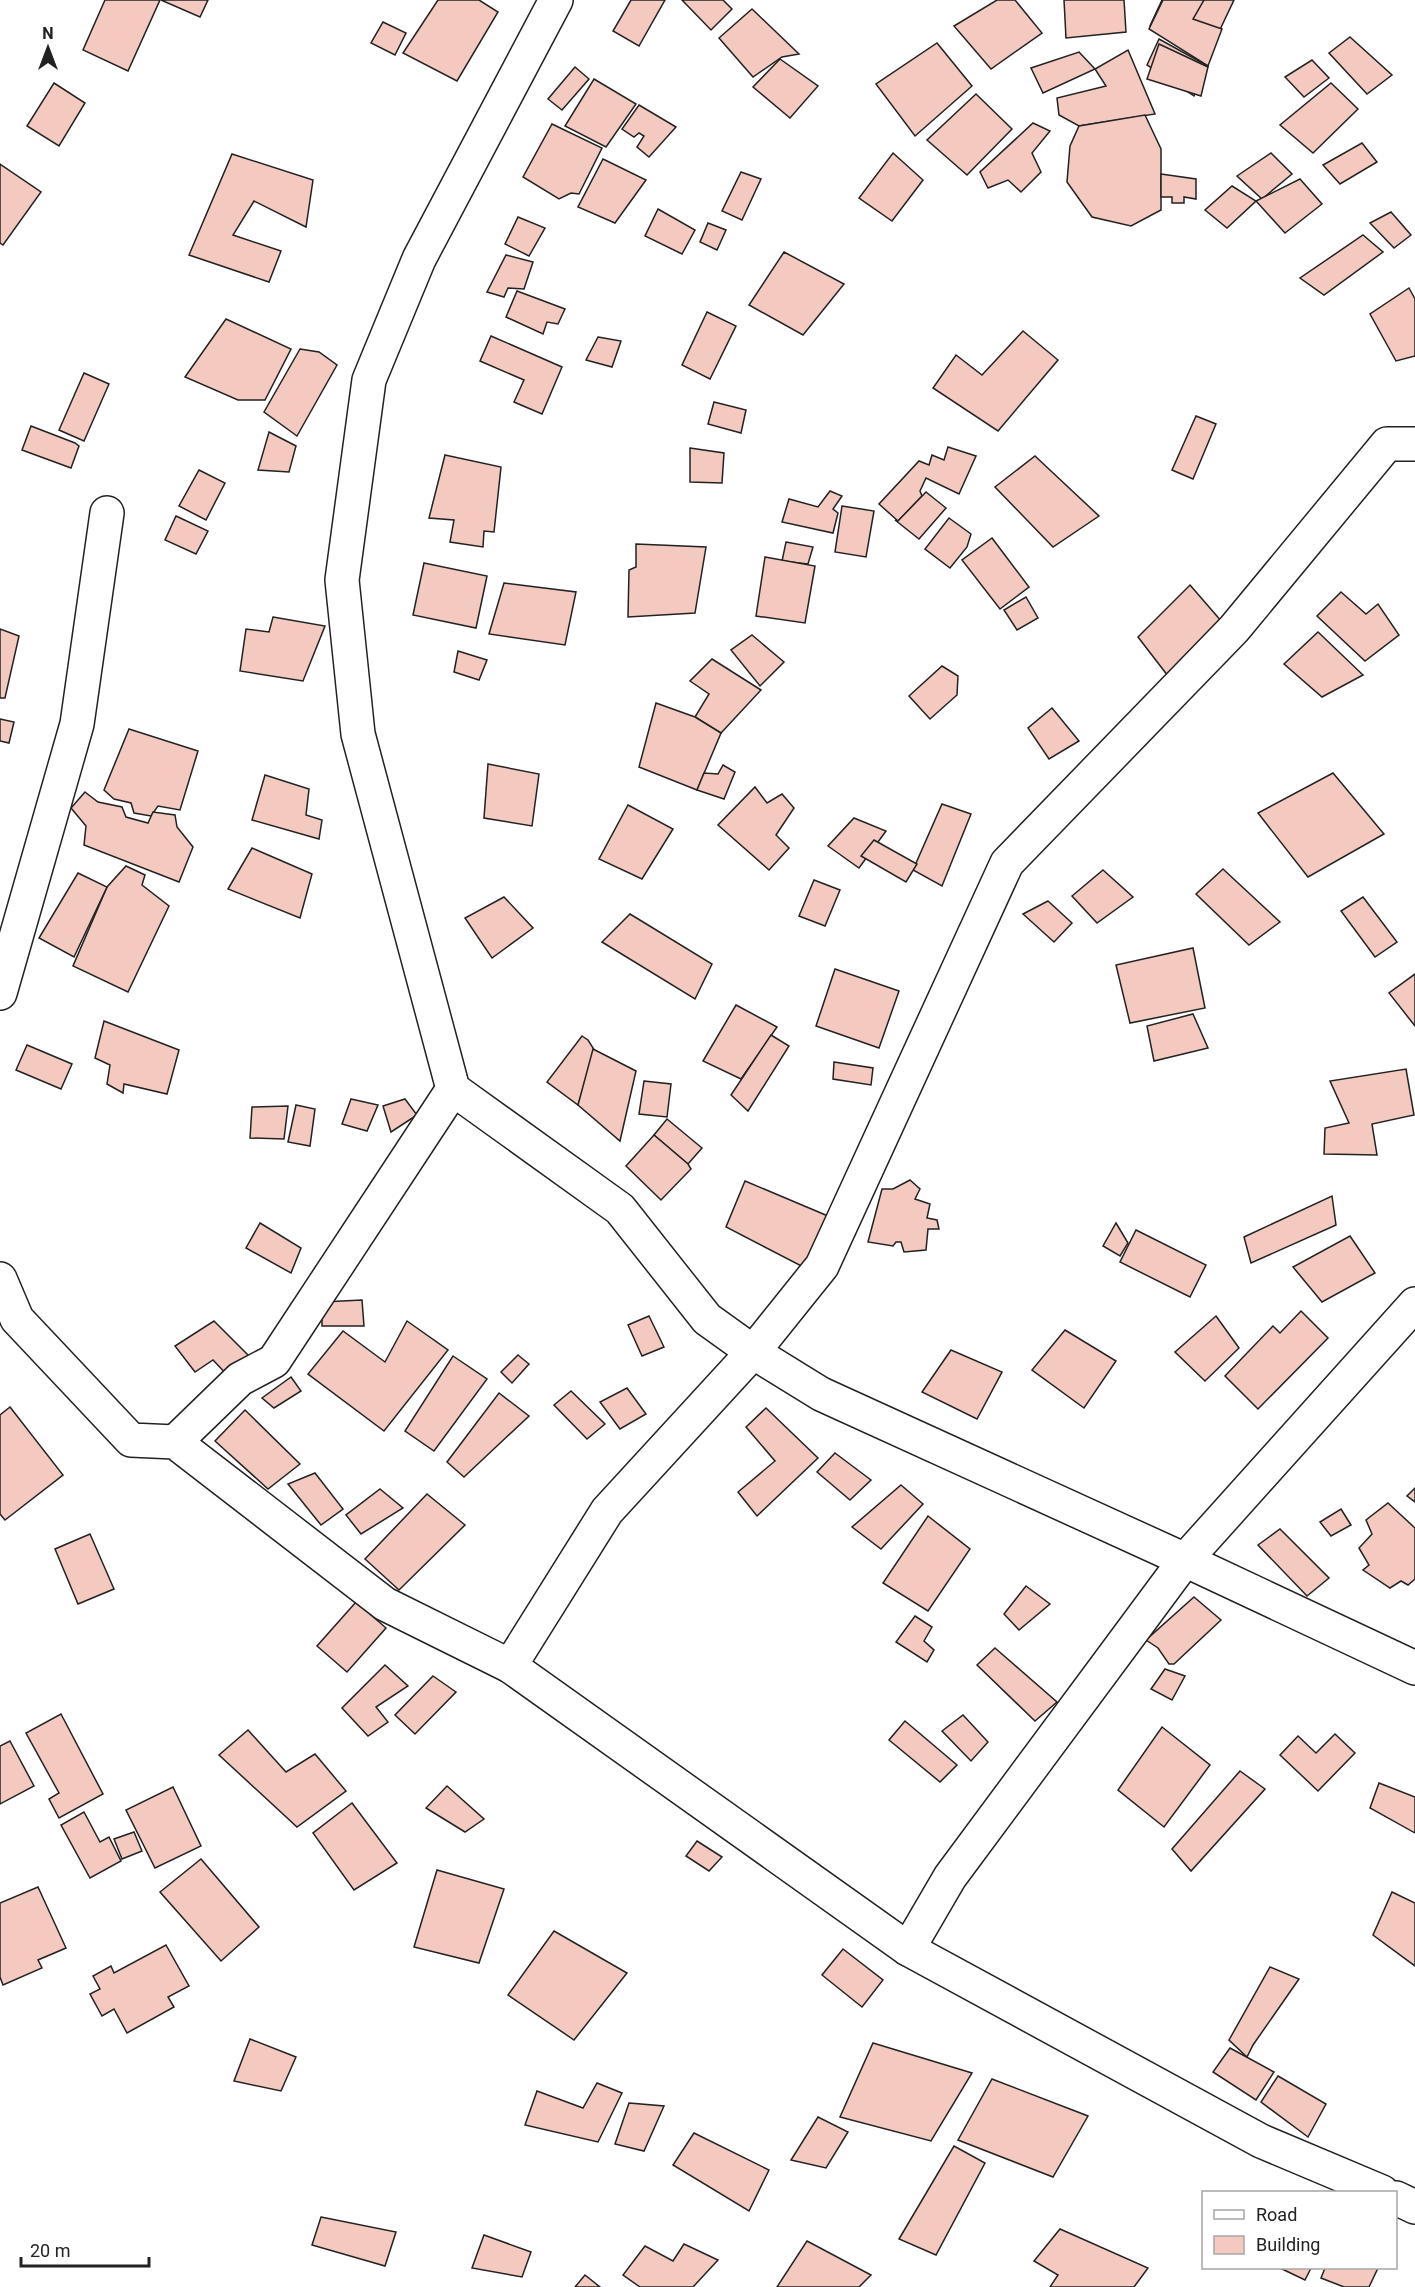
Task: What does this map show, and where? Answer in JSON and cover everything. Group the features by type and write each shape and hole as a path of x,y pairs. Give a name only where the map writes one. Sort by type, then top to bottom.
{"street":[{"path":"556,0 419,259 369,380 342,580 358,734 453,1089 620,1209 707,1318 753,1352 820,1394 1185,1560 1415,1668"},
{"path":"510,1666 607,1511 753,1352 822,1266 1007,863 1234,629 1387,444 1415,444"},
{"path":"0,993 77,724 107,513"},
{"path":"175,1442 240,1379 274,1361 453,1089"},
{"path":"0,1279 17,1319 131,1440 175,1442 385,1604 510,1666 908,1949 1261,2141 1377,2191"},
{"path":"908,1949 950,1877 1185,1560 1415,1304"},
{"path":"1397,2200 1415,2207"}],"building":[{"path":"105,0 160,0 128,71 83,50"},
{"path":"161,0 208,0 200,17"},
{"path":"438,0 479,0 498,12 457,81 403,53"},
{"path":"631,0 665,0 639,46 613,31"},
{"path":"682,0 723,0 732,9 711,30"},
{"path":"997,0 1015,0 1042,33 991,69 954,26"},
{"path":"1064,0 1124,0 1126,32 1066,38"},
{"path":"1162,0 1234,0 1208,55 1150,26"},
{"path":"1163,0 1204,0 1193,19 1222,29 1208,66 1149,29"},
{"path":"752,9 799,54 782,57 753,77 719,38"},
{"path":"383,22 406,33 395,55 371,43"},
{"path":"1350,37 1392,75 1367,94 1329,53"},
{"path":"1159,39 1208,66 1194,96 1147,65"},
{"path":"937,43 972,86 915,136 876,84"},
{"path":"1159,44 1208,67 1201,96 1147,79"},
{"path":"1128,50 1155,114 1079,126 1059,115 1057,98 1106,86 1095,69"},
{"path":"1079,52 1095,69 1043,93 1031,68"},
{"path":"780,59 818,86 790,118 753,87"},
{"path":"1312,60 1329,78 1304,97 1285,77"},
{"path":"575,67 589,79 562,110 548,99"},
{"path":"594,79 636,104 606,147 565,126"},
{"path":"54,83 85,103 59,146 27,126"},
{"path":"1331,83 1358,109 1313,153 1280,125"},
{"path":"976,94 1012,129 967,175 927,140"},
{"path":"639,105 676,127 649,157 637,147 644,136 639,133 634,137 622,129"},
{"path":"1145,115 1161,149 1161,210 1131,226 1092,217 1067,182 1070,146 1079,126"},
{"path":"1033,123 1050,131 1032,153 1041,172 1021,192 1008,180 988,188 980,172"},
{"path":"552,124 602,148 579,194 571,193 559,199 523,177"},
{"path":"1362,143 1377,162 1340,184 1323,165"},
{"path":"893,153 923,180 892,221 859,198"},
{"path":"1271,153 1292,174 1262,199 1237,176"},
{"path":"232,154 313,180 306,227 254,201 233,235 281,251 269,282 189,255"},
{"path":"603,159 646,180 615,223 578,207"},
{"path":"0,164 41,192 3,245 0,243"},
{"path":"741,172 761,179 742,220 722,211"},
{"path":"1161,174 1196,179 1196,199 1184,197 1184,203 1172,203 1172,197 1161,197"},
{"path":"1300,179 1322,204 1285,233 1256,201"},
{"path":"1232,186 1256,201 1227,228 1205,210"},
{"path":"658,209 695,230 682,254 645,236"},
{"path":"1391,212 1411,235 1394,248 1370,223"},
{"path":"518,217 545,228 529,256 505,244"},
{"path":"708,223 726,230 717,250 700,242"},
{"path":"1363,235 1383,252 1324,295 1300,278"},
{"path":"784,252 844,284 803,335 749,305"},
{"path":"506,255 533,262 524,289 508,288 504,297 487,292"},
{"path":"1409,288 1415,299 1415,356 1396,361 1370,314"},
{"path":"517,291 565,309 558,324 547,322 543,334 506,317"},
{"path":"707,312 736,326 710,379 682,365"},
{"path":"226,319 291,349 265,400 238,400 185,377"},
{"path":"1023,331 1058,360 998,431 933,388 956,355 982,375"},
{"path":"491,336 562,367 542,414 514,402 524,380 480,361"},
{"path":"598,337 621,341 612,367 586,360"},
{"path":"300,349 319,352 337,365 297,436 264,412"},
{"path":"84,373 109,384 84,441 59,430"},
{"path":"714,402 746,410 741,433 708,424"},
{"path":"1196,416 1216,424 1193,479 1172,470"},
{"path":"31,426 79,446 71,468 22,450"},
{"path":"269,432 296,446 289,472 258,470"},
{"path":"948,447 976,456 959,494 926,478 920,491 922,496 898,521 879,504 919,461 929,465 932,455 944,460"},
{"path":"690,448 724,453 722,483 690,482"},
{"path":"445,455 501,467 494,532 484,531 483,547 450,542 454,520 429,518"},
{"path":"1035,456 1099,516 1053,547 995,487"},
{"path":"199,470 225,483 206,520 179,506"},
{"path":"830,491 842,496 833,509 838,513 833,533 782,522 789,499 818,507"},
{"path":"926,492 946,508 919,539 895,520 898,521"},
{"path":"842,506 874,511 866,557 835,552"},
{"path":"176,516 208,531 196,554 165,540"},
{"path":"949,518 971,534 967,547 950,568 925,549"},
{"path":"992,538 1029,587 1000,609 962,560"},
{"path":"786,542 813,547 808,564 782,561"},
{"path":"636,544 706,547 695,613 628,617 629,570 636,567"},
{"path":"765,557 815,566 805,623 756,616"},
{"path":"424,563 487,576 476,628 413,615"},
{"path":"504,583 576,592 565,645 489,634"},
{"path":"1190,585 1229,630 1175,685 1138,637"},
{"path":"1341,592 1366,614 1378,604 1399,635 1365,661 1317,616"},
{"path":"1026,597 1038,618 1017,630 1004,610"},
{"path":"273,617 325,626 303,681 240,671 246,629 269,632"},
{"path":"0,629 19,636 5,698 0,698"},
{"path":"1318,632 1363,675 1322,697 1284,664"},
{"path":"752,635 784,662 760,686 731,650"},
{"path":"458,651 487,660 479,680 454,672"},
{"path":"712,659 761,690 721,733 695,717 709,694 690,681"},
{"path":"942,666 958,676 957,695 930,719 909,696"},
{"path":"656,703 695,717 721,733 697,790 639,767"},
{"path":"1052,708 1079,741 1049,759 1028,728"},
{"path":"0,719 14,722 9,743 0,741"},
{"path":"129,729 198,751 180,810 158,806 151,816 134,813 131,803 114,799 104,790"},
{"path":"488,764 539,774 532,826 484,818"},
{"path":"723,765 735,772 724,799 697,790 704,773 718,774"},
{"path":"1333,773 1384,834 1308,877 1258,813"},
{"path":"265,775 309,789 306,815 322,820 319,839 252,820"},
{"path":"755,787 767,803 782,794 794,808 776,835 789,848 769,870 718,825"},
{"path":"85,792 98,802 122,807 126,817 148,823 153,812 175,815 177,827 193,847 179,882 84,845 86,826 71,808"},
{"path":"942,804 971,814 942,886 913,870"},
{"path":"628,805 673,829 642,879 599,859"},
{"path":"854,818 886,831 859,868 828,846"},
{"path":"874,840 917,864 906,882 861,856"},
{"path":"252,848 312,874 300,918 228,889"},
{"path":"126,866 145,875 142,885 169,906 128,992 73,966 107,887"},
{"path":"1223,869 1280,922 1249,945 1196,894"},
{"path":"1103,870 1133,897 1097,923 1072,896"},
{"path":"78,873 107,887 74,957 39,938"},
{"path":"814,880 840,890 825,926 799,916"},
{"path":"504,897 533,928 492,958 465,918"},
{"path":"1363,897 1397,942 1375,957 1341,911"},
{"path":"1048,901 1072,923 1054,942 1023,914"},
{"path":"630,914 712,964 695,999 602,942"},
{"path":"1193,948 1205,1008 1130,1023 1116,965"},
{"path":"835,969 899,991 879,1048 816,1026"},
{"path":"1415,974 1415,1026 1389,993"},
{"path":"736,1005 777,1027 741,1079 703,1061"},
{"path":"1193,1014 1208,1048 1154,1061 1147,1026"},
{"path":"104,1021 179,1050 167,1094 124,1084 123,1093 107,1084 110,1065 95,1058"},
{"path":"771,1035 789,1046 748,1111 731,1095"},
{"path":"582,1036 588,1040 595,1051 578,1105 547,1082"},
{"path":"27,1045 72,1064 61,1089 16,1070"},
{"path":"593,1049 636,1071 620,1141 578,1105"},
{"path":"834,1062 873,1068 871,1085 833,1079"},
{"path":"1406,1069 1414,1115 1372,1124 1377,1155 1324,1154 1325,1128 1349,1123 1330,1081"},
{"path":"644,1081 671,1084 667,1117 639,1114"},
{"path":"351,1099 378,1105 367,1131 342,1124"},
{"path":"405,1099 417,1115 391,1132 383,1106"},
{"path":"296,1105 315,1109 310,1146 288,1142"},
{"path":"288,1106 284,1139 250,1138 252,1107"},
{"path":"667,1119 702,1148 688,1164 654,1135"},
{"path":"654,1135 691,1169 661,1200 626,1166"},
{"path":"910,1180 920,1189 915,1199 930,1204 927,1218 937,1220 939,1229 928,1229 926,1250 904,1252 901,1242 896,1242 893,1246 868,1242 882,1189 893,1189"},
{"path":"745,1181 828,1216 811,1271 726,1227"},
{"path":"1332,1196 1336,1225 1251,1263 1244,1237"},
{"path":"260,1223 301,1248 291,1273 246,1248"},
{"path":"1116,1223 1128,1243 1120,1256 1103,1246"},
{"path":"1136,1230 1206,1265 1190,1297 1120,1262"},
{"path":"1350,1236 1375,1273 1322,1302 1293,1267"},
{"path":"362,1300 364,1326 322,1326 322,1302"},
{"path":"1301,1311 1328,1338 1258,1409 1225,1376 1273,1326 1280,1333"},
{"path":"649,1316 664,1347 642,1356 628,1325"},
{"path":"1216,1316 1239,1348 1205,1381 1175,1352"},
{"path":"214,1321 252,1359 231,1379 213,1360 195,1372 175,1346"},
{"path":"407,1321 448,1350 384,1431 308,1374 343,1331 385,1362"},
{"path":"1065,1330 1116,1361 1084,1408 1032,1370"},
{"path":"951,1350 1002,1372 977,1419 922,1392"},
{"path":"518,1355 529,1364 512,1383 501,1372"},
{"path":"453,1356 487,1379 434,1451 405,1431"},
{"path":"291,1377 301,1391 274,1408 262,1398"},
{"path":"627,1388 646,1414 620,1429 600,1402"},
{"path":"571,1391 605,1424 587,1439 554,1405"},
{"path":"499,1393 529,1416 464,1477 447,1462"},
{"path":"10,1407 63,1475 5,1520 0,1514 0,1415"},
{"path":"766,1408 818,1458 757,1516 738,1492 775,1461 746,1427"},
{"path":"245,1410 300,1464 268,1489 215,1441"},
{"path":"835,1453 871,1480 850,1500 817,1472"},
{"path":"315,1473 343,1509 321,1525 288,1484"},
{"path":"901,1485 923,1504 881,1549 852,1527"},
{"path":"1415,1488 1415,1502 1407,1496"},
{"path":"380,1489 403,1508 361,1534 346,1515"},
{"path":"427,1494 465,1525 399,1590 365,1559"},
{"path":"1388,1503 1415,1528 1415,1579 1408,1585 1401,1581 1390,1588 1363,1570 1369,1565 1359,1548 1372,1534 1366,1520"},
{"path":"1341,1509 1351,1525 1331,1536 1320,1522"},
{"path":"928,1516 970,1549 928,1611 883,1583"},
{"path":"1280,1529 1329,1578 1307,1596 1258,1545"},
{"path":"90,1534 114,1589 78,1604 55,1549"},
{"path":"1026,1586 1050,1604 1019,1630 1004,1614"},
{"path":"1194,1597 1221,1620 1174,1664 1169,1664 1158,1648 1146,1640"},
{"path":"356,1602 386,1628 347,1672 317,1646"},
{"path":"915,1616 932,1627 924,1641 934,1650 927,1662 896,1642"},
{"path":"995,1648 1057,1702 1035,1721 977,1665"},
{"path":"385,1665 408,1686 376,1707 388,1722 368,1736 342,1708"},
{"path":"1165,1669 1185,1676 1172,1700 1151,1689"},
{"path":"433,1676 456,1692 415,1734 395,1715"},
{"path":"61,1714 103,1794 59,1818 49,1799 59,1793 26,1733"},
{"path":"963,1715 988,1742 971,1761 942,1731"},
{"path":"905,1721 957,1765 940,1782 889,1740"},
{"path":"1162,1727 1210,1765 1164,1827 1118,1790"},
{"path":"248,1730 286,1772 315,1754 346,1791 297,1827 219,1755"},
{"path":"1335,1734 1355,1753 1318,1791 1280,1755 1298,1736 1316,1753"},
{"path":"10,1741 34,1786 0,1804 0,1746"},
{"path":"1240,1771 1265,1789 1191,1871 1172,1849"},
{"path":"1379,1783 1415,1797 1415,1833 1370,1808"},
{"path":"447,1786 484,1819 465,1832 426,1808"},
{"path":"173,1787 201,1846 155,1868 126,1810"},
{"path":"352,1803 397,1863 354,1890 313,1833"},
{"path":"84,1812 100,1842 109,1837 121,1861 90,1878 61,1825"},
{"path":"134,1832 142,1851 122,1859 114,1839"},
{"path":"697,1841 722,1857 709,1871 686,1856"},
{"path":"201,1859 259,1927 221,1961 160,1892"},
{"path":"437,1870 504,1889 479,1963 414,1947"},
{"path":"38,1887 66,1948 38,1960 42,1968 3,1985 0,1977 0,1903"},
{"path":"1392,1892 1415,1903 1415,1966 1373,1935"},
{"path":"554,1931 627,1973 574,2040 508,1995"},
{"path":"166,1945 189,1986 168,1997 174,2007 127,2033 114,2009 102,2016 90,1994 100,1989 93,1976 111,1966 114,1973"},
{"path":"843,1949 883,1980 862,2007 822,1975"},
{"path":"1270,1967 1299,1979 1247,2057 1229,2040"},
{"path":"250,2039 296,2057 281,2091 234,2081"},
{"path":"873,2043 972,2073 931,2141 840,2117"},
{"path":"1230,2048 1274,2072 1256,2100 1213,2072"},
{"path":"1278,2076 1326,2104 1308,2137 1261,2102"},
{"path":"992,2079 1088,2116 1053,2177 958,2140"},
{"path":"597,2083 622,2093 598,2142 525,2125 537,2091 583,2108"},
{"path":"629,2103 664,2106 644,2151 615,2144"},
{"path":"818,2117 848,2132 826,2168 791,2160"},
{"path":"694,2133 769,2170 749,2211 673,2165"},
{"path":"954,2146 985,2163 936,2255 899,2239"},
{"path":"321,2217 396,2232 385,2266 312,2245"},
{"path":"1060,2229 1148,2268 1134,2287 1050,2287 1058,2275 1034,2261"},
{"path":"484,2235 531,2252 522,2277 472,2268"},
{"path":"807,2241 871,2275 859,2287 777,2287"},
{"path":"684,2244 718,2260 693,2287 640,2287 623,2275 645,2246 673,2261"},
{"path":"1282,2269 1310,2269 1305,2280"},
{"path":"1325,2269 1378,2269 1369,2287 1344,2287 1321,2278"},
{"path":"585,2275 600,2287 575,2287"}]}
